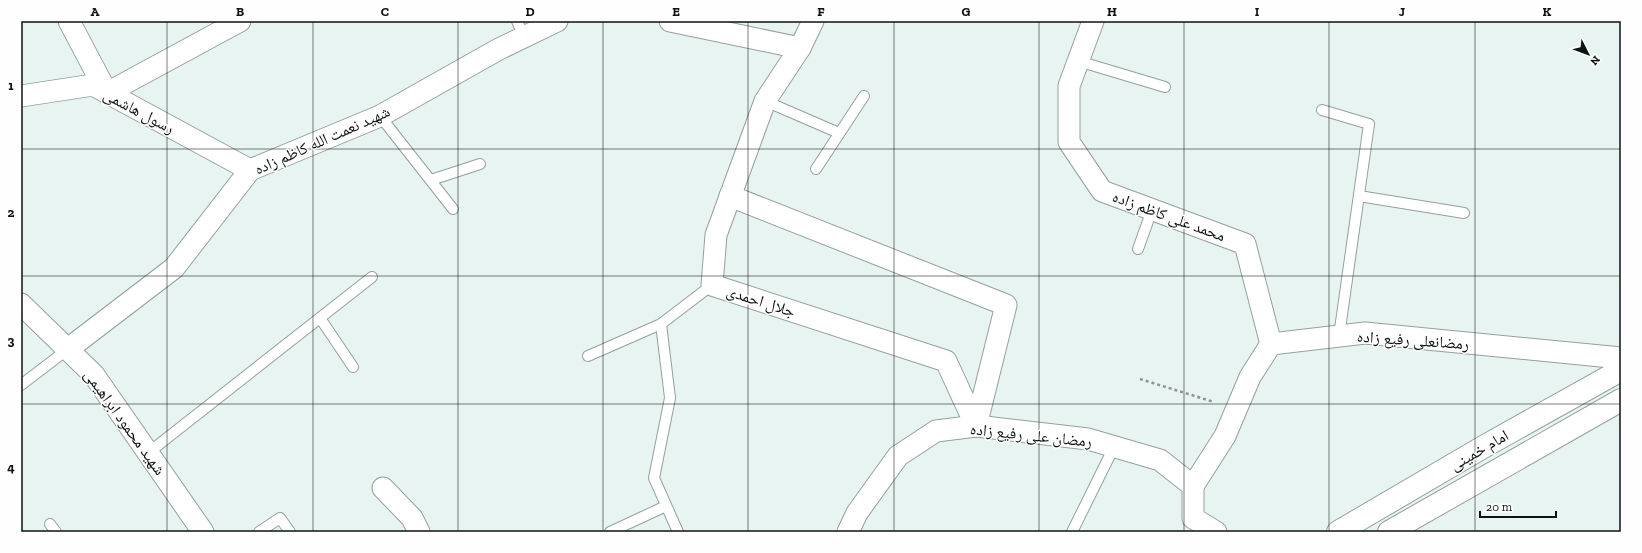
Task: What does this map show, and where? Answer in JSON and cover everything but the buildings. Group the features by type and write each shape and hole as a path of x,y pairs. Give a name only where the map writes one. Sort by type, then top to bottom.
{"main road":[{"name":"امام خمینی","path":"1338,532 1485,446 1621,370"},
{"name":"امام خمینی","path":"1389,532 1621,400"}],"street":[{"path":"69,21 108,93 240,21"},
{"name":"شهید نعمت الله کاظم زاده","path":"68,349 174,268 250,170 380,116 521,29 557,21"},
{"path":"670,21 800,48"},
{"name":"جلال احمدی","path":"813,21 800,48 765,101 716,235 712,285 946,361 976,426"},
{"name":"محمد علی کاظم زاده","path":"1093,21 1069,86 1069,142 1102,191 1245,244 1272,344"},
{"name":"رسول هاشمی","path":"21,96 93,85 250,170"},
{"path":"730,196 1006,305 976,426"},
{"name":"شهید محمود ابراهیمی","path":"21,304 94,375 203,532"},
{"name":"رمضانعلی رفیع زاده","path":"1272,344 1365,333 1621,358"},
{"path":"1216,532 1193,518 1193,486 1225,436 1250,377 1272,344"},
{"name":"رمضان علی رفیع زاده","path":"848,532 857,513 898,456 936,431 976,426 1088,439 1160,460 1193,486"},
{"path":"383,488 412,518 419,532"}],"lane":[{"path":"1078,61 1165,87"},
{"path":"816,169 864,96"},
{"path":"765,101 839,133"},
{"path":"1322,110 1369,124 1338,336"},
{"path":"380,116 453,208"},
{"path":"431,180 480,164"},
{"path":"1359,196 1464,212"},
{"path":"1138,248 1152,210"},
{"path":"148,453 372,277"},
{"path":"588,356 661,324 712,285"},
{"path":"320,318 354,367"},
{"path":"661,324 670,398 654,478 678,532"},
{"path":"21,386 68,349"},
{"path":"1072,532 1114,446"},
{"path":"610,532 666,506"},
{"path":"259,532 280,518 290,532"}],"path":[{"path":"1140,379 1237,410"}]}
